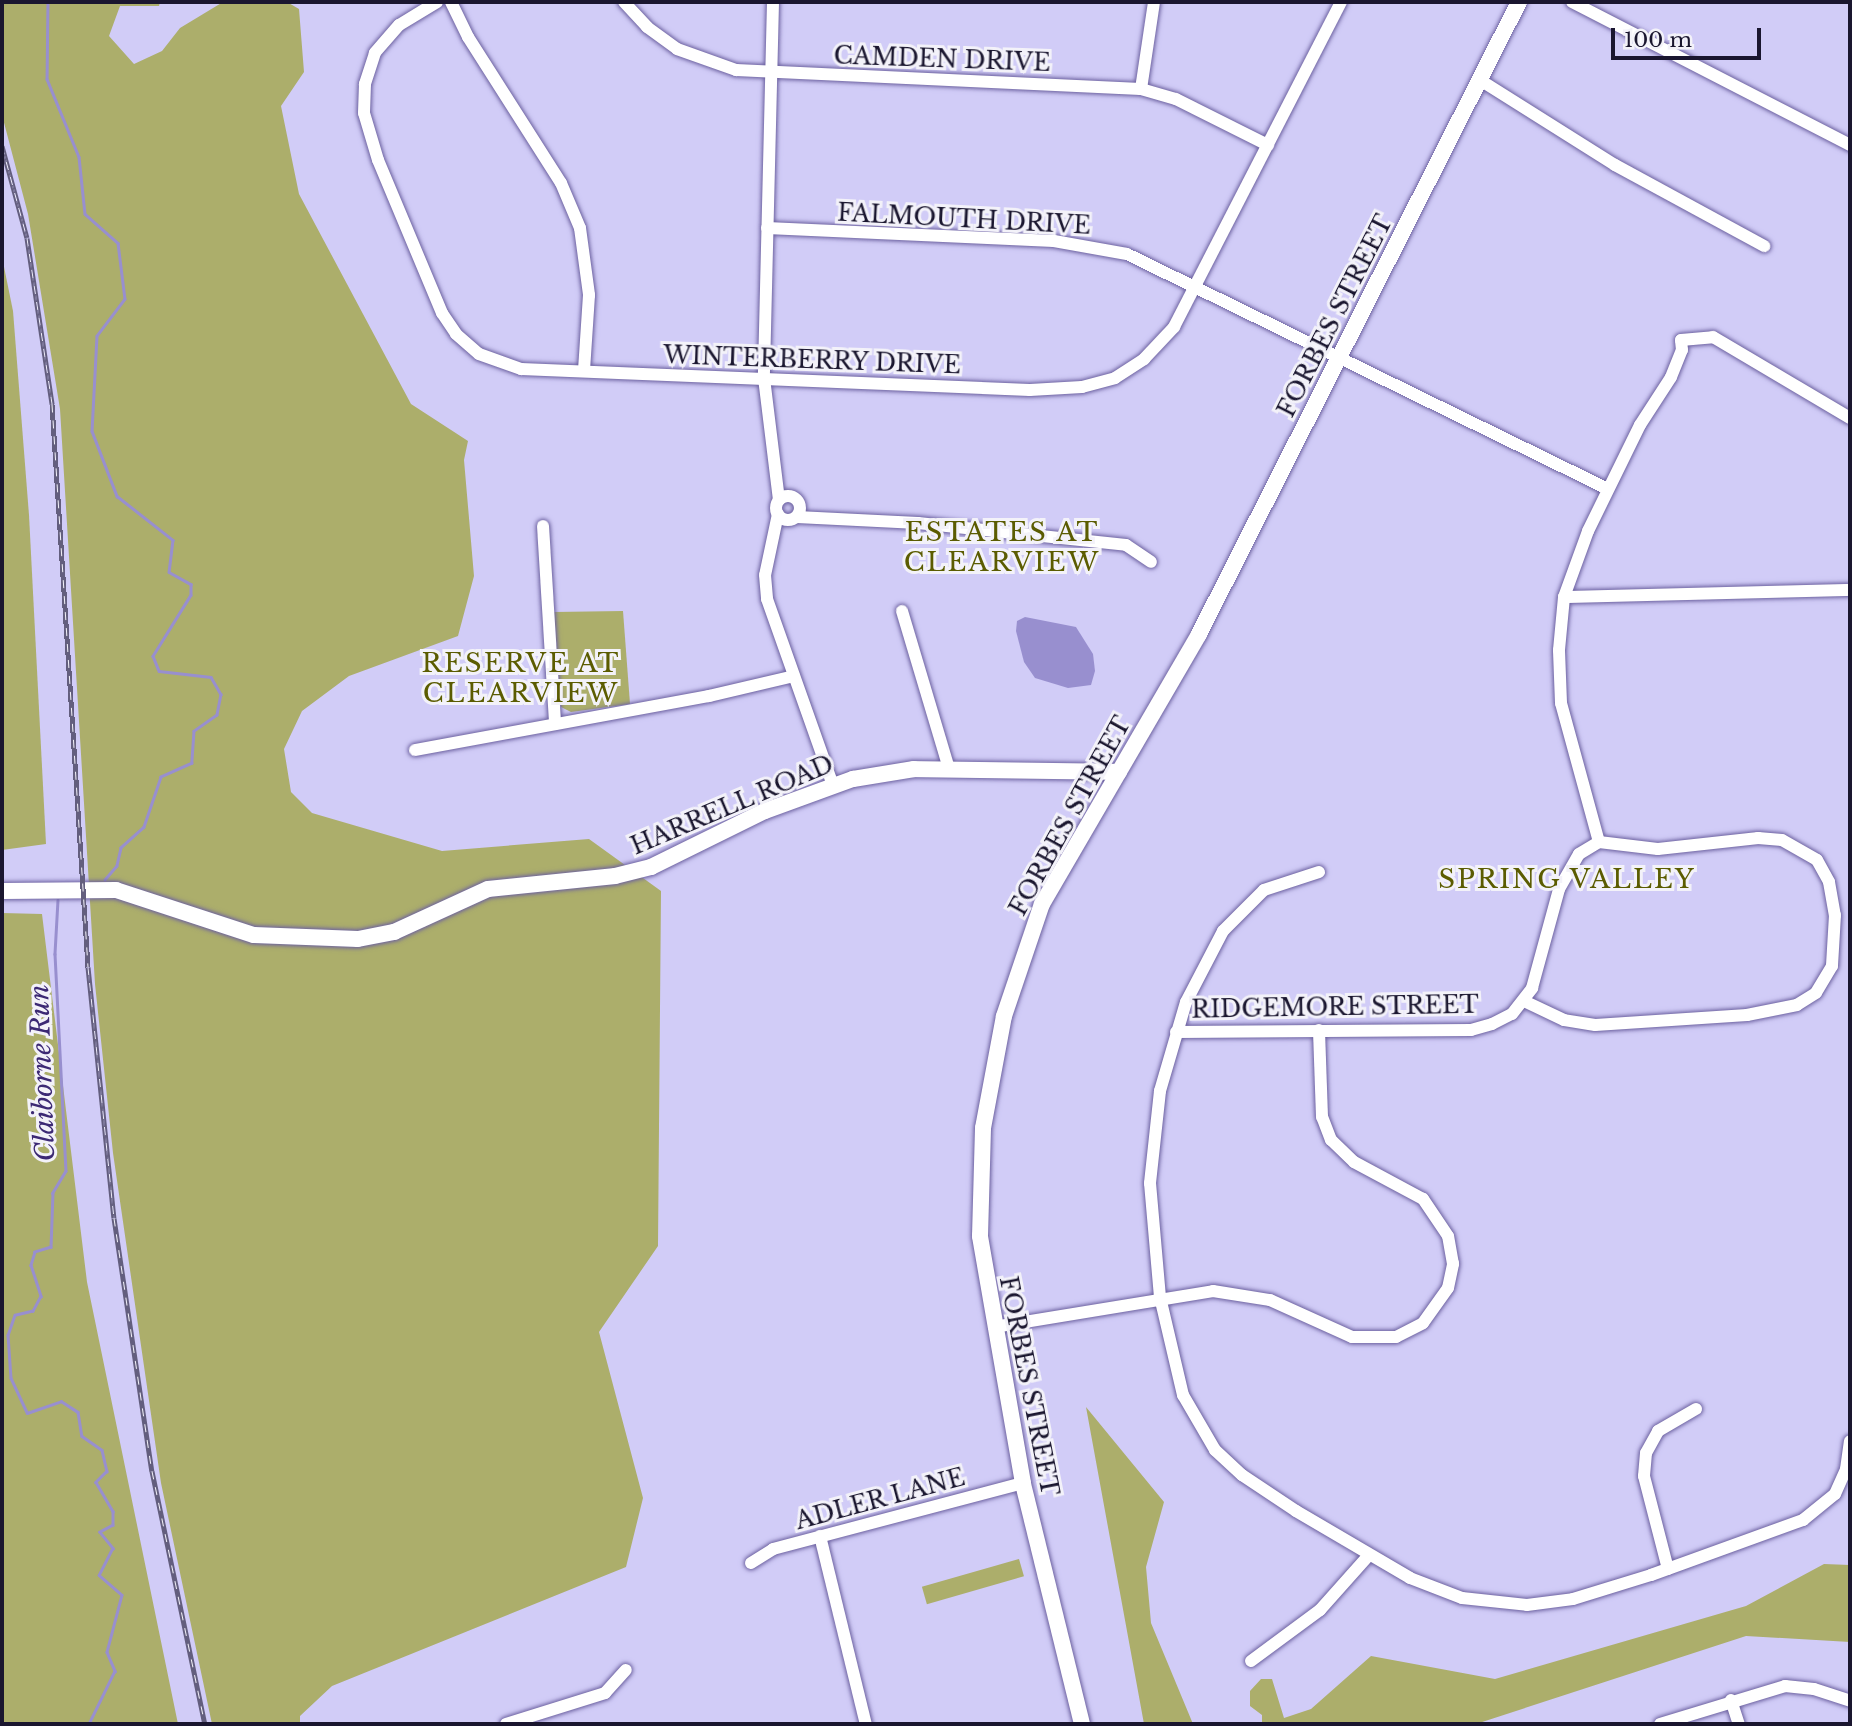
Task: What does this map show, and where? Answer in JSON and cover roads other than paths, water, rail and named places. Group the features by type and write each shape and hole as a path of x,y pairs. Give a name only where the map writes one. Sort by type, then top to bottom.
{"street":[{"name":"WINTERBERRY DRIVE","path":"437,2 390,33 369,68 364,113 378,160 442,313 456,334 480,354 508,366 584,371 1030,390 1082,387 1115,377 1144,359 1174,327 1198,286 1340,2"},
{"path":"450,2 468,37 561,183 580,228 589,295 584,371"},
{"name":"CAMDEN DRIVE","path":"624,2 647,27 677,49 716,65 770,74 1140,89 1176,99 1268,145"},
{"path":"773,2 764,379 776,479 790,514"},
{"path":"1140,89 1154,2"},
{"name":"FORBES STREET","path":"1082,1724 1023,1483 980,1236 979,1170 1004,1016 1042,904 1199,634 1519,2"},
{"path":"1572,2 1850,145"},
{"path":"1479,80 1615,166 1764,246"},
{"name":"FALMOUTH DRIVE","path":"767,228 1080,244 1127,254 1198,286 1608,489"},
{"path":"1524,1001 1579,1024 1719,1017 1797,1005 1816,993 1828,976 1836,936 1833,895 1823,869 1807,851 1769,838 1658,849 1599,842 1564,721 1559,650 1564,597 1578,551 1649,408 1671,377 1682,350 1681,340 1713,337 1850,418"},
{"path":"784,498 790,514"},
{"path":"790,514 1126,545 1151,562"},
{"path":"790,514 773,536 765,590 833,785"},
{"path":"543,526 555,724"},
{"path":"1564,597 1850,590"},
{"path":"902,611 949,769"},
{"path":"415,750 753,688 794,676"},
{"name":"HARRELL ROAD","path":"2,891 117,890 254,935 324,940 375,937 488,889 614,876 651,867 765,811 833,785 884,772 949,769 1119,772"},
{"name":"RIDGEMORE STREET","path":"1176,1032 1471,1030 1505,1018 1524,1001 1538,971 1559,889 1579,854 1599,842"},
{"path":"1319,872 1279,882 1238,913 1201,968 1176,1032 1160,1091 1151,1153 1151,1219 1160,1297 1183,1395 1215,1450 1242,1475 1369,1555 1435,1589 1503,1605 1573,1599 1668,1569 1815,1513 1842,1482 1850,1441"},
{"path":"994,1327 1160,1297 1213,1291 1250,1295 1336,1332 1369,1339 1409,1332 1441,1302 1453,1264 1448,1236 1439,1217 1410,1190 1346,1156 1325,1129 1319,1030"},
{"path":"1668,1569 1644,1476 1646,1453 1658,1431 1696,1409"},
{"name":"ADLER LANE","path":"751,1563 773,1549 1023,1483"},
{"path":"820,1536 866,1724"},
{"path":"1251,1661 1320,1610 1369,1555"},
{"path":"506,1724 606,1693 626,1670"},
{"path":"1660,1724 1731,1700 1785,1686 1814,1689 1850,1701"},
{"path":"1731,1700 1739,1724"}],"waterway":[{"name":"Claiborne Run","path":"48,2 47,79 79,157 85,214 118,243 125,299 97,336 92,431 117,496 173,540 169,572 191,584 191,595 153,656 159,671 211,677 221,694 217,715 194,731 192,763 161,777 144,827 121,848 117,866 105,880"},
{"name":"Claiborne Run","path":"58,900 55,954 66,1171 53,1193 51,1247 35,1252 31,1265 41,1296 33,1311 15,1315 8,1335 11,1378 27,1413 61,1401 78,1412 82,1436 102,1450 107,1471 96,1482 113,1511 113,1525 100,1532 113,1548 99,1575 122,1595 107,1652 115,1671 89,1724"}],"railway":[{"path":"2,146 27,238 52,404 88,967 114,1218 152,1471 205,1724"}],"district":[{"name":"ESTATES AT CLEARVIEW","path":"1002,548"},
{"name":"RESERVE AT CLEARVIEW","path":"521,679"},
{"name":"SPRING VALLEY","path":"1567,880"}]}
